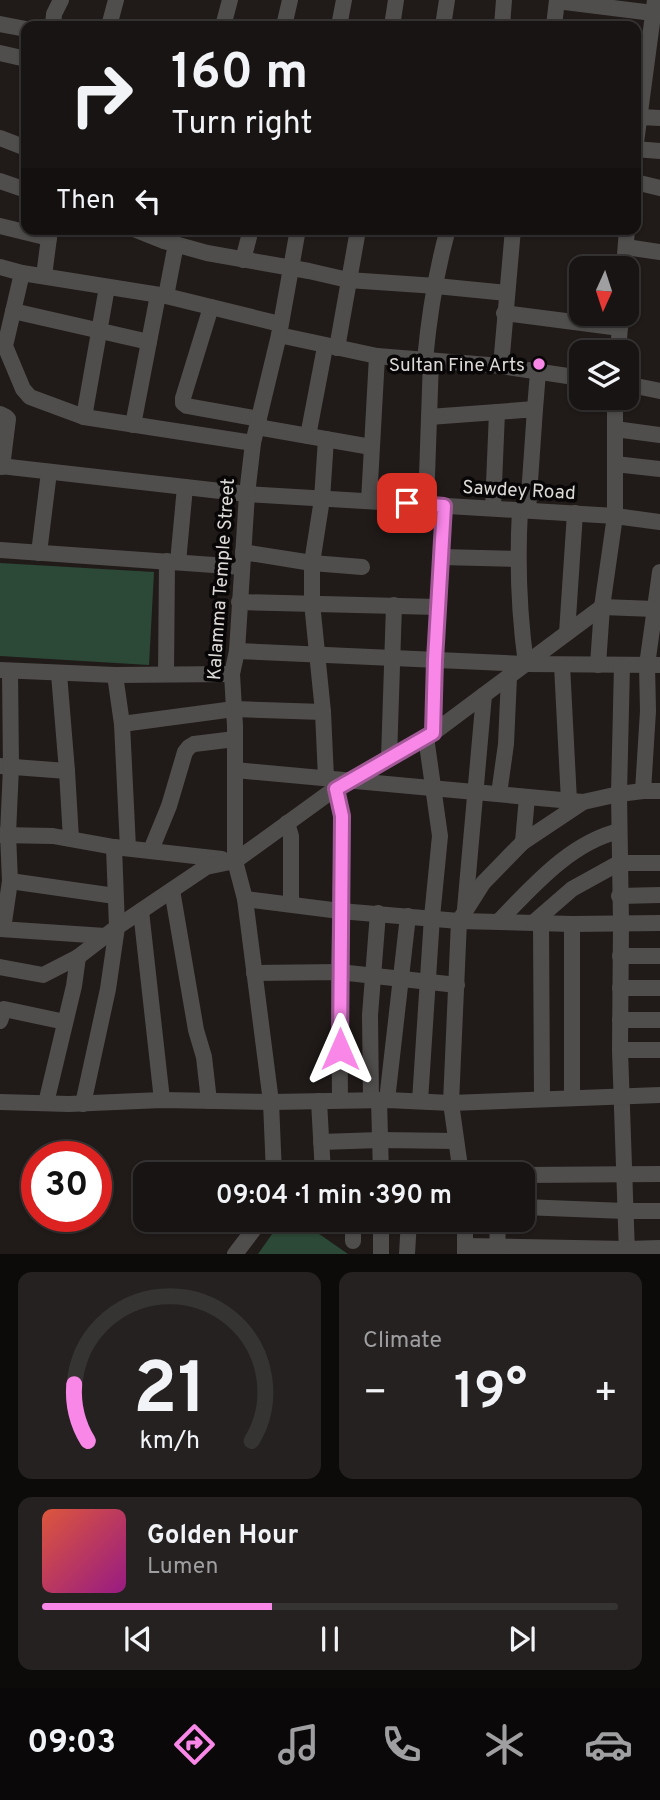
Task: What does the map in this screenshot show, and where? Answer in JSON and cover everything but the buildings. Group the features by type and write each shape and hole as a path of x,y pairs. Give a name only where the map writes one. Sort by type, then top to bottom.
{"street":[{"path":"53,21 61,0"},
{"path":"110,21 116,0"},
{"path":"224,21 230,0"},
{"path":"285,21 290,0"},
{"path":"340,21 344,0"},
{"path":"393,21 396,0"},
{"path":"444,21 447,0"},
{"path":"502,21 504,0"},
{"path":"555,21 557,1 654,7 653,74 641,114"},
{"path":"0,24 21,28"},
{"path":"0,53 21,58"},
{"path":"641,117 660,118"},
{"path":"0,138 21,146"},
{"path":"641,149 660,151"},
{"path":"0,181 21,188"},
{"path":"641,183 660,188"},
{"path":"0,226 21,229"},
{"path":"44,276 50,235"},
{"path":"151,235 207,253 348,280 507,293"},
{"path":"243,260 249,235"},
{"name":"Kalamma Temple Street","path":"274,1162 271,1102 245,899 235,861 232,674 237,652 247,494 256,430 280,330 297,235"},
{"path":"308,436 357,235"},
{"path":"426,505 428,324 446,235"},
{"path":"501,366 512,235"},
{"path":"625,256 627,235"},
{"path":"133,425 149,342 176,244"},
{"path":"626,247 660,251"},
{"path":"0,267 22,273 162,295 211,307 331,347 377,356 501,366 569,376"},
{"path":"22,273 2,346 23,389 30,397 84,417 133,425 256,430 371,447"},
{"path":"84,417 107,286"},
{"path":"211,307 183,403 256,430"},
{"path":"13,311 149,342"},
{"path":"504,313 569,317"},
{"path":"369,501 377,356"},
{"path":"526,664 521,631 518,559 538,372"},
{"path":"639,387 660,391"},
{"path":"429,417 535,409"},
{"path":"598,665 602,607 615,516 615,410"},
{"path":"493,508 497,412"},
{"path":"0,414 8,419 1,466"},
{"path":"615,429 660,435"},
{"path":"326,439 322,499 312,563 312,603 323,712 342,816 340,1100"},
{"path":"615,464 660,469"},
{"name":"Sawdey Road","path":"1,466 247,494 575,513 660,522"},
{"path":"39,552 49,472"},
{"path":"166,674 172,562 185,487"},
{"path":"420,1101 440,836 429,735 444,506"},
{"path":"567,634 575,513"},
{"path":"0,550 172,562 242,559 362,567"},
{"path":"441,557 518,559"},
{"path":"235,770 337,782 576,802 652,791 655,609 660,572"},
{"path":"239,602 438,607"},
{"path":"389,758 394,606"},
{"path":"0,967 43,975 78,957 206,867 235,861 337,782 389,758 429,735 602,607 655,609"},
{"path":"237,652 526,664 654,665"},
{"path":"562,665 576,802"},
{"path":"622,665 619,794 620,1050 627,1252"},
{"path":"111,932 1,929 10,881 4,834 5,671 115,675 232,674"},
{"path":"59,674 71,839"},
{"path":"83,1104 108,989 111,932 121,847 122,724 115,675"},
{"path":"499,794 506,744 509,677"},
{"path":"459,1162 451,1103 457,985 484,695"},
{"path":"122,724 234,709 323,712"},
{"path":"151,850 188,747 235,739"},
{"path":"6,767 67,771"},
{"path":"523,842 527,797"},
{"path":"462,916 483,883 523,842 576,802"},
{"path":"287,823 291,836 291,905"},
{"path":"499,922 534,885 569,855 602,835 619,831"},
{"path":"4,834 53,836 235,861"},
{"path":"542,1100 538,922 572,889 619,863 660,863"},
{"path":"10,881 116,896"},
{"path":"172,890 196,1030 204,1057 209,1101"},
{"path":"620,896 660,895"},
{"path":"245,899 340,911 432,917 462,916 499,922 660,923"},
{"path":"141,911 162,1100"},
{"path":"378,914 370,1015 379,1100 381,1162"},
{"path":"379,1100 408,916"},
{"path":"572,924 572,1098"},
{"path":"620,956 660,956"},
{"path":"46,1103 74,986 78,957"},
{"path":"254,973 340,972 457,985"},
{"path":"620,988 660,988"},
{"path":"0,1021 4,1009 65,1022"},
{"path":"620,1020 660,1020"},
{"path":"620,1050 660,1050"},
{"path":"0,1102 83,1104 162,1100 379,1100 451,1103 660,1095"},
{"path":"318,1101 322,1162"},
{"path":"321,1142 456,1141"},
{"path":"535,1175 660,1174"},
{"path":"535,1207 660,1211"},
{"path":"235,1254 252,1232"},
{"path":"353,1232 353,1241"},
{"path":"381,1232 381,1254"},
{"path":"407,1254 409,1232"},
{"path":"465,1232 465,1250 627,1252 660,1248"},
{"path":"497,1250 498,1232"}],"green space":[{"path":"0,563 154,572 149,665 0,656"},
{"path":"274,1232 316,1232 348,1254 258,1254"}],"place":[{"name":"Sultan Fine Arts","path":"539,364"}],"route":[{"path":"340,1049 342,816 336,789 433,733 444,506 407,503"}]}
